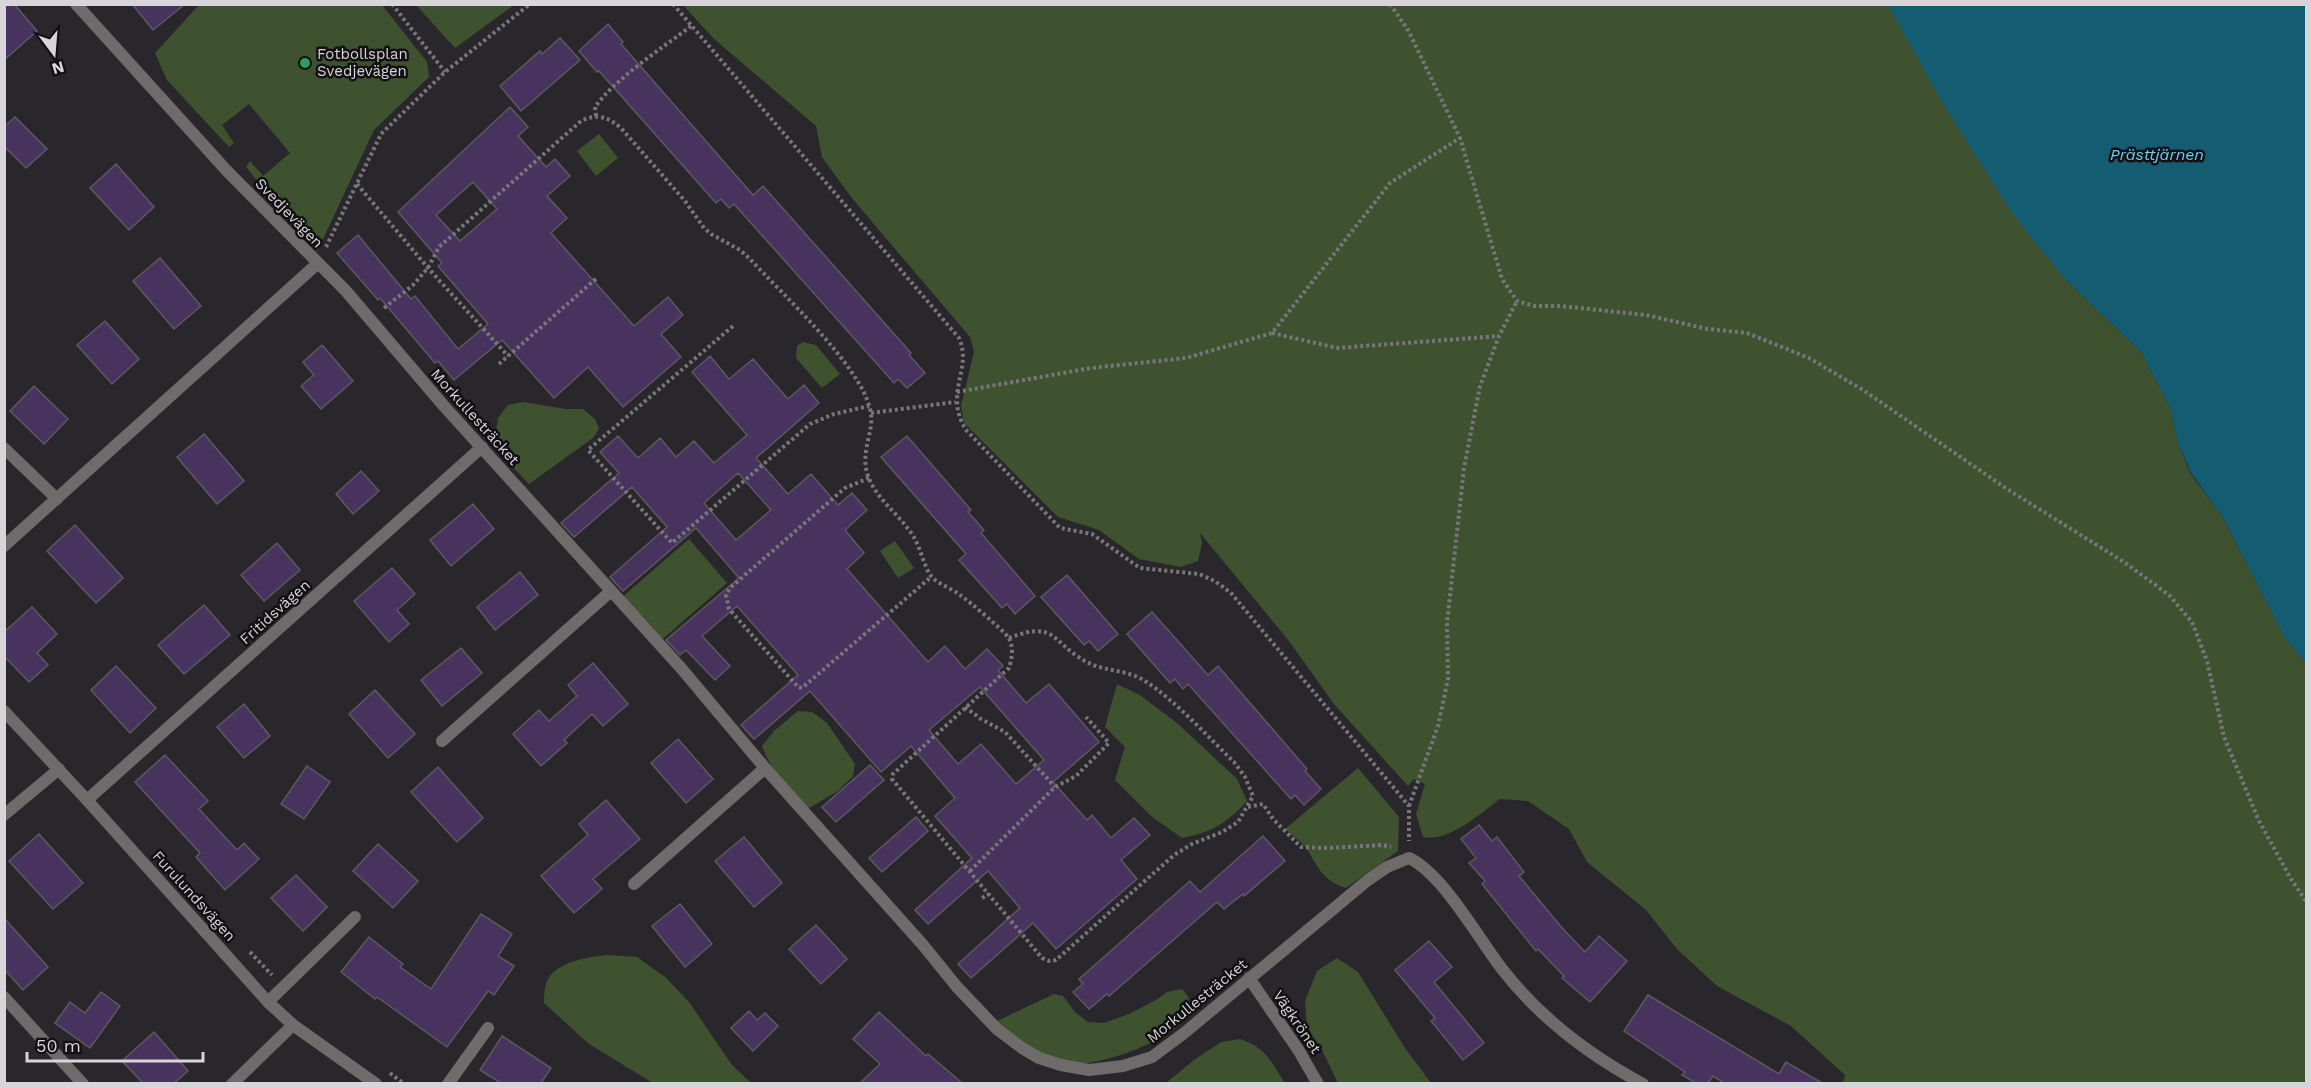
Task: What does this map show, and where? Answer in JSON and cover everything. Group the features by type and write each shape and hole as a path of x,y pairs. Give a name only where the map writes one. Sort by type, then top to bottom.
{"street":[{"name":"Svedjevägen","path":"4,546 317,264 227,171 76,4"},
{"name":"Morkullesträcket","path":"317,264 346,291 370,321 681,668 765,768 916,937 957,987 997,1029 1039,1058 1089,1070 1123,1066 1152,1057 1183,1034 1368,880 1387,867 1409,858"},
{"name":"Fritidsvägen","path":"87,800 482,447"},
{"path":"4,448 57,499"},
{"path":"442,741 611,591"},
{"name":"Furulundsvägen","path":"4,711 268,1002 293,1025 376,1083"},
{"path":"634,884 765,768"},
{"path":"4,816 59,769"},
{"path":"1409,858 1423,864 1439,881 1503,971 1541,1012 1578,1045 1643,1083"},
{"path":"268,1002 355,917"},
{"name":"Vägkrönet","path":"1249,978 1318,1083"},
{"path":"4,997 83,1083"},
{"path":"232,1083 293,1025"},
{"path":"448,1083 488,1028"}],"path":[{"path":"392,4 445,72"},
{"path":"317,264 381,134 445,72 530,4"},
{"path":"673,4 959,338 963,354 956,402 960,419 966,430 1060,528 1092,534 1140,568 1199,574 1215,581 1232,593 1409,806"},
{"path":"1390,4 1408,30 1460,138 1502,279 1517,301 1534,306 1560,306 1646,315 1708,329 1747,333 1809,358 1863,390 2007,489 2124,562 2169,595 2192,622 2207,661 2224,736 2259,821 2291,879 2307,901"},
{"path":"596,116 595,107 600,100 691,26"},
{"path":"370,321 428,268 439,247 581,121 596,116 611,120 621,128 684,201 704,228 749,258 826,340 858,379 871,413 865,459 869,478 882,499 910,531 931,577 960,595 1009,638 1012,654 1009,668 893,774 892,779 1042,958 1049,961 1056,960 1174,855 1238,822 1253,796 1245,777 1234,762 1146,681 1127,672 1087,663 1050,633 1038,630 1009,638"},
{"path":"1272,333 1390,183 1460,138"},
{"path":"357,184 428,268 508,356"},
{"path":"499,364 597,278"},
{"path":"1409,858 1409,806 1438,726 1448,679 1447,623 1464,468 1480,386 1499,336 1517,301"},
{"path":"733,326 588,450 672,543 810,424 834,414 869,406"},
{"path":"957,392 1091,368 1186,358 1272,333 1337,348 1499,336"},
{"path":"871,413 956,402"},
{"path":"869,478 845,488 730,588 726,595 729,609 798,687 802,688 931,577"},
{"path":"965,707 1005,732 1055,787"},
{"path":"970,871 1055,787 1076,776 1109,743 1086,717"},
{"path":"1248,807 1263,804 1273,819 1301,847 1383,845 1399,850 1409,858"},
{"path":"982,898 989,894"},
{"path":"244,945 283,987"},
{"path":"385,1070 404,1083"}],"green space":[{"path":"199,5 382,5 427,62 429,77 374,130 317,252 246,167 250,161 263,176 290,153 249,104 222,125 234,143 229,147 167,80 155,53"},
{"path":"416,5 514,5 455,48"},
{"path":"683,5 1888,5 2065,279 2141,352 2170,407 2178,443 2190,473 2222,516 2285,638 2306,663 2306,1083 1843,1083 1845,1075 1791,1026 1717,986 1677,949 1646,910 1587,862 1569,829 1528,801 1500,799 1474,819 1443,836 1423,837 1416,814 1425,784 1414,779 1408,786 1334,704 1289,641 1200,533 1202,543 1198,561 1181,567 1139,559 1099,530 1058,517 964,423 961,406 974,352 970,337 851,197 822,157 816,126 713,38"},
{"path":"599,134 618,158 596,176 577,151"},
{"path":"803,342 816,345 840,374 822,388 796,358 797,346"},
{"path":"523,402 566,409 583,409 595,419 599,429 593,438 529,484 510,464 496,432 498,418 508,405"},
{"path":"689,539 727,583 658,643 620,599"},
{"path":"895,541 914,568 898,578 880,551"},
{"path":"1117,684 1140,695 1177,723 1237,779 1247,801 1232,816 1210,830 1182,838 1151,816 1115,780 1125,747 1105,727"},
{"path":"798,711 812,712 827,723 855,764 853,776 838,791 809,808 781,780 762,746 774,731"},
{"path":"1358,768 1399,817 1398,851 1346,888 1326,877 1304,845 1285,829"},
{"path":"607,955 637,957 665,977 689,1002 732,1065 751,1083 653,1083 589,1044 544,1003 546,984 556,970 572,962"},
{"path":"1337,958 1358,972 1405,1048 1431,1083 1338,1083 1322,1050 1307,1027 1305,1001 1317,971"},
{"path":"1182,989 1190,1004 1190,1010 1184,1020 1172,1030 1138,1049 1100,1061 1072,1063 1048,1058 1026,1046 995,1022 1054,994 1063,996 1075,1012 1088,1022 1104,1023 1129,1014 1167,992"},
{"path":"1240,1039 1262,1051 1285,1083 1166,1083 1221,1042"}],"water":[{"name":"Prästtjärnen","path":"1888,5 2306,5 2306,663 2285,638 2222,516 2191,473 2178,443 2170,407 2141,352 2065,279 2012,213 1942,102"}],"building":[{"path":"4,4 14,4 37,31 4,60"},
{"path":"132,4 185,4 153,30"},
{"path":"608,24 623,42 621,44 753,195 763,186 911,353 909,355 925,373 907,388 898,379 894,383 734,204 729,208 721,199 716,203 599,71 597,72 579,51"},
{"path":"560,38 580,60 521,111 500,86 540,51 542,54"},
{"path":"510,107 528,127 518,136 546,167 555,159 570,176 547,196 567,218 551,233 634,326 668,297 683,315 661,334 681,357 623,407 588,367 554,398 502,340 454,380 438,361 435,363 380,298 378,300 337,253 358,235 411,299 415,296 458,349 488,324 438,266 442,263 398,212","holes":["473,182 497,209 460,241 436,215"]},
{"path":"15,117 47,149 26,168 4,146 4,127"},
{"path":"116,164 154,207 129,230 90,188"},
{"path":"160,258 201,306 174,329 133,281"},
{"path":"105,321 139,359 112,384 77,345"},
{"path":"322,345 353,381 321,409 301,386 314,375 303,362"},
{"path":"710,356 729,379 753,359 788,399 804,385 819,403 756,458 788,494 811,474 838,505 852,493 867,510 845,530 864,553 847,569 928,662 945,646 965,669 987,649 1003,666 998,670 1026,703 1049,684 1099,742 1053,782 1087,820 1092,815 1111,838 1134,818 1150,835 1121,860 1137,879 1056,949 1033,923 971,978 958,964 1020,908 988,871 928,924 915,910 972,858 935,816 955,798 911,746 881,772 810,691 754,739 741,725 798,675 737,606 702,636 730,666 715,680 686,650 680,655 666,640 739,578 696,528 623,591 610,577 667,527 632,487 574,537 561,523 619,473 600,452 618,436 638,458 660,438 676,457 694,441 714,463 747,435 692,372","holes":["738,473 771,510 736,540 704,503","980,687 1044,760 1016,784 981,744 958,764 929,730"]},
{"path":"34,386 68,419 44,444 10,411"},
{"path":"204,434 244,481 217,504 177,457"},
{"path":"907,436 971,510 968,512 984,530 981,533 1035,596 1015,614 1007,604 1002,608 959,560 966,554 881,457"},
{"path":"361,471 379,491 353,514 336,494"},
{"path":"473,504 494,529 451,566 430,540"},
{"path":"75,525 123,578 96,603 47,551"},
{"path":"277,543 300,570 264,601 241,575"},
{"path":"392,568 415,594 397,610 409,624 389,642 354,601"},
{"path":"520,572 538,595 495,630 477,607"},
{"path":"1067,575 1118,634 1098,651 1089,641 1084,645 1041,597"},
{"path":"204,605 230,635 184,674 158,645"},
{"path":"32,607 57,634 37,653 48,665 29,682 4,656 4,632"},
{"path":"1152,612 1208,675 1218,666 1307,769 1305,771 1321,789 1304,805 1295,795 1291,799 1188,684 1183,689 1175,679 1170,683 1127,634"},
{"path":"461,648 482,673 442,706 421,680"},
{"path":"593,663 628,704 603,726 592,714 564,740 567,743 541,766 513,734 539,710 549,721 577,696 568,685"},
{"path":"116,666 156,708 130,733 91,690"},
{"path":"375,690 415,734 388,758 349,714"},
{"path":"244,704 270,736 244,758 217,727"},
{"path":"678,739 713,779 686,803 651,763"},
{"path":"165,755 208,801 199,809 237,850 244,843 259,859 225,890 196,857 200,853 135,782"},
{"path":"870,765 884,780 836,822 822,807"},
{"path":"307,766 330,782 304,819 281,804"},
{"path":"438,767 483,818 457,842 411,792"},
{"path":"606,800 640,839 593,879 602,889 574,913 541,876 588,835 579,824"},
{"path":"916,817 928,831 882,872 869,858"},
{"path":"1479,825 1492,841 1497,837 1524,872 1519,876 1585,952 1599,936 1627,961 1590,1002 1562,978 1564,976 1538,949 1536,951 1482,884 1485,881 1469,863 1476,858 1461,839"},
{"path":"39,834 83,883 53,909 9,861"},
{"path":"1263,836 1285,861 1244,896 1243,894 1224,909 1217,902 1109,996 1107,994 1089,1009 1073,992 1083,984 1079,979 1190,881 1200,892"},
{"path":"744,837 782,883 754,907 715,861"},
{"path":"378,844 418,881 393,908 353,871"},
{"path":"296,875 327,907 303,931 271,898"},
{"path":"680,904 712,944 685,967 652,926"},
{"path":"481,914 512,934 498,956 514,966 494,995 488,991 447,1047 377,997 375,999 341,972 369,937 403,964 400,967 431,989"},
{"path":"4,918 48,967 23,990 4,969"},
{"path":"816,925 847,959 821,984 789,949"},
{"path":"1429,941 1452,967 1434,982 1484,1043 1463,1060 1431,1021 1435,1018 1395,970"},
{"path":"101,992 120,1006 90,1048 55,1023 70,1002 85,1013"},
{"path":"1648,995 1779,1074 1786,1062 1822,1083 1724,1083 1713,1076 1708,1083 1696,1083 1682,1075 1685,1072 1624,1031"},
{"path":"749,1011 757,1020 765,1013 778,1026 753,1051 731,1028"},
{"path":"879,1012 926,1056 928,1054 962,1083 860,1083 880,1064 853,1039"},
{"path":"154,1032 188,1071 174,1083 143,1083 122,1061"},
{"path":"502,1036 551,1068 541,1083 501,1083 480,1070"}],"place":[{"name":"Fotbollsplan Svedjevägen","path":"305,63"}]}
